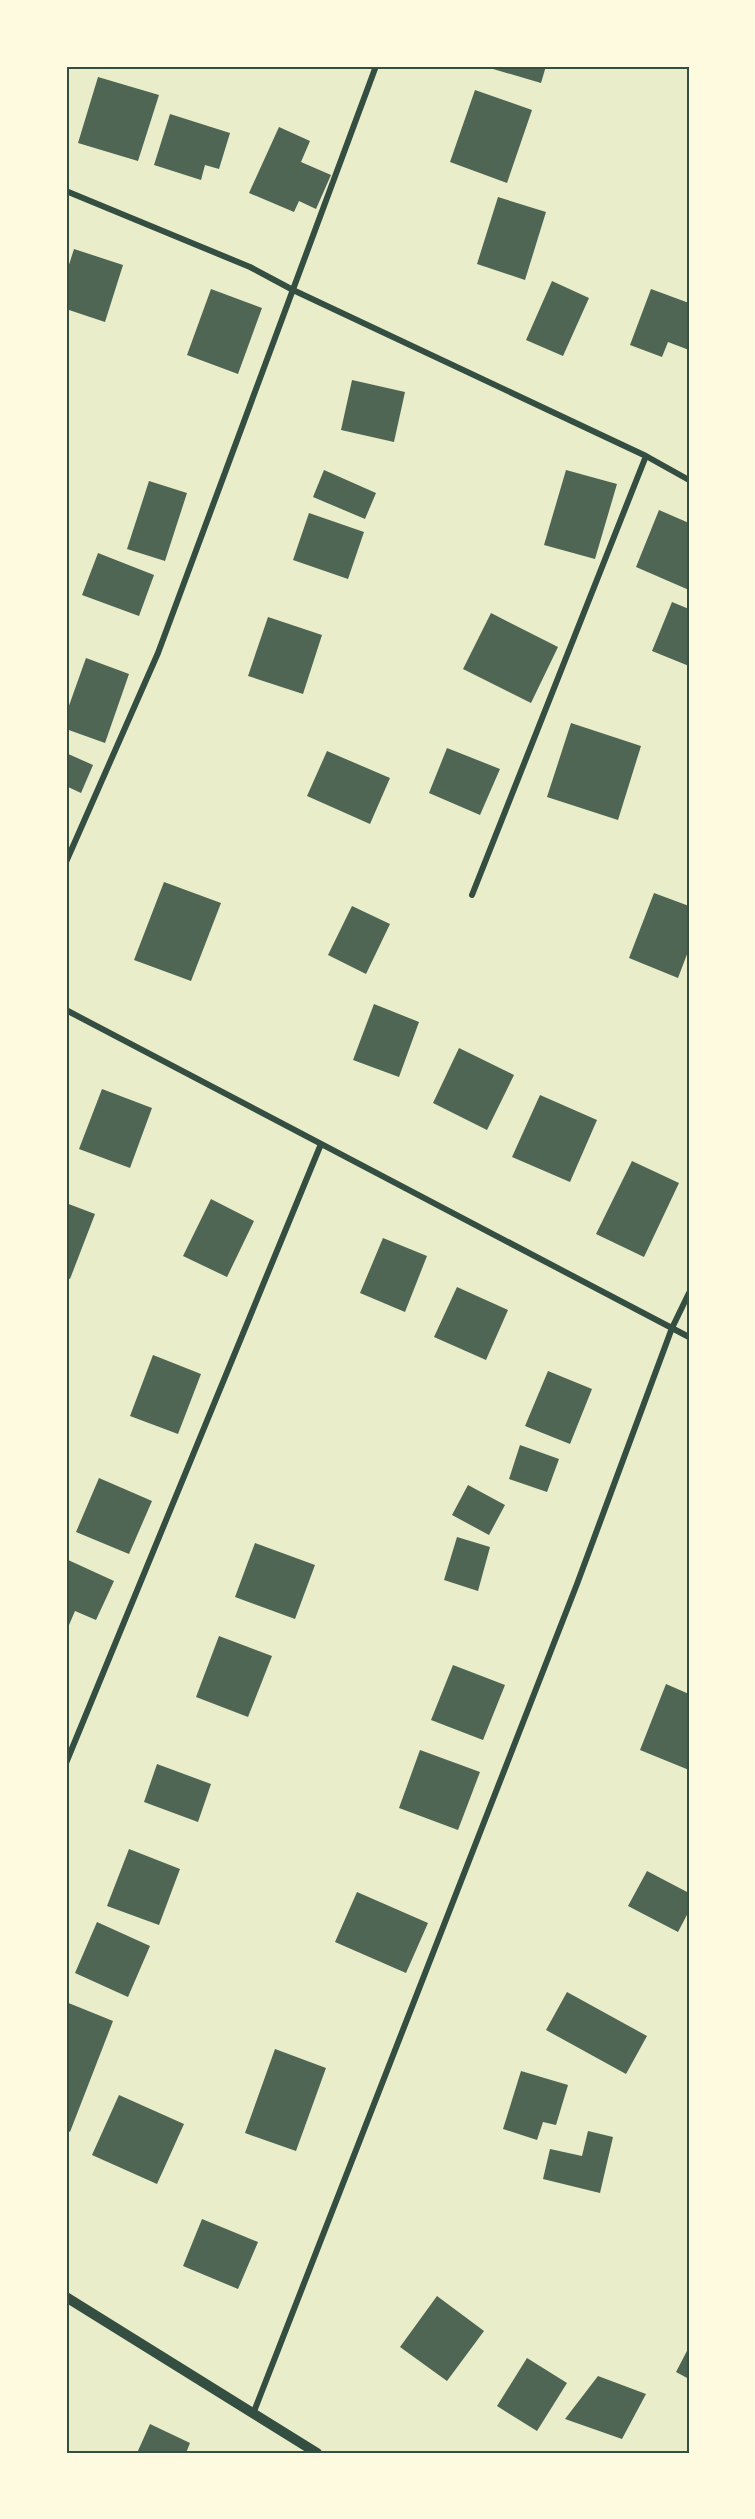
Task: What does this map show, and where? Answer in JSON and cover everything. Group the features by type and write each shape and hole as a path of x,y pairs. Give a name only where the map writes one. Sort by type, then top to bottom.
{"street":[{"path":"66,862 158,653 376,66"},
{"path":"66,191 250,267 293,290 646,456 689,480"},
{"path":"472,895 646,456"},
{"path":"66,1010 689,1337"},
{"path":"66,1763 321,1144"},
{"path":"253,2414 577,1584 672,1328 689,1293"},
{"path":"66,2297 317,2453"}],"building":[{"path":"483,66 546,66 541,83"},
{"path":"98,77 159,95 138,161 78,143"},
{"path":"475,90 532,110 507,183 450,162"},
{"path":"170,114 230,133 219,169 205,165 201,180 154,165"},
{"path":"279,127 310,141 301,162 331,175 316,209 299,201 294,212 249,193"},
{"path":"498,197 546,212 525,280 477,264"},
{"path":"74,249 123,265 105,322 66,309 66,274"},
{"path":"552,281 589,298 563,356 526,340"},
{"path":"211,289 262,308 238,374 187,355"},
{"path":"651,289 689,303 689,350 668,342 662,357 630,345"},
{"path":"352,380 405,392 394,442 341,430"},
{"path":"324,470 376,493 365,519 313,497"},
{"path":"566,470 617,484 595,559 544,545"},
{"path":"149,481 187,493 165,561 127,549"},
{"path":"659,510 689,523 689,590 636,567"},
{"path":"309,513 364,532 348,579 293,560"},
{"path":"98,553 154,575 139,616 82,595"},
{"path":"672,602 689,609 689,666 652,651"},
{"path":"491,613 558,647 531,703 463,669"},
{"path":"268,617 322,635 303,694 248,676"},
{"path":"86,658 129,674 105,743 66,729 66,714"},
{"path":"571,723 641,746 618,820 547,797"},
{"path":"447,748 500,769 480,815 429,793"},
{"path":"327,751 390,778 370,824 307,796"},
{"path":"66,753 93,765 81,793 66,786"},
{"path":"164,882 221,903 191,981 134,960"},
{"path":"654,893 689,906 689,949 678,978 629,958"},
{"path":"352,906 390,924 366,974 328,955"},
{"path":"374,1004 419,1022 399,1077 353,1060"},
{"path":"459,1048 514,1075 487,1130 433,1103"},
{"path":"102,1089 152,1108 130,1168 79,1149"},
{"path":"540,1095 597,1120 570,1182 512,1157"},
{"path":"632,1161 679,1183 644,1257 596,1234"},
{"path":"211,1199 254,1221 227,1277 183,1256"},
{"path":"66,1203 95,1214 70,1279 66,1277"},
{"path":"383,1238 427,1256 405,1312 360,1293"},
{"path":"457,1287 508,1310 486,1360 434,1337"},
{"path":"153,1355 201,1374 178,1434 130,1416"},
{"path":"548,1371 592,1389 570,1444 525,1426"},
{"path":"520,1445 559,1459 547,1492 509,1479"},
{"path":"99,1478 152,1501 129,1554 76,1532"},
{"path":"468,1485 505,1505 489,1535 452,1515"},
{"path":"457,1537 490,1547 478,1591 444,1580"},
{"path":"255,1543 315,1565 295,1619 235,1597"},
{"path":"66,1559 114,1581 96,1620 75,1611 66,1632"},
{"path":"219,1636 272,1656 248,1717 196,1697"},
{"path":"453,1665 505,1685 483,1740 431,1720"},
{"path":"666,1684 689,1694 689,1770 640,1750"},
{"path":"420,1750 480,1772 458,1830 399,1808"},
{"path":"157,1764 211,1784 198,1822 144,1802"},
{"path":"129,1849 180,1869 159,1925 107,1906"},
{"path":"647,1871 689,1893 689,1911 678,1932 628,1906"},
{"path":"357,1892 428,1923 406,1973 335,1942"},
{"path":"97,1922 150,1946 128,1997 75,1973"},
{"path":"567,1992 647,2036 626,2074 546,2030"},
{"path":"66,2002 113,2021 70,2132 66,2130"},
{"path":"275,2049 326,2068 296,2151 245,2133"},
{"path":"521,2071 568,2085 556,2125 543,2122 537,2140 503,2129"},
{"path":"119,2095 184,2124 157,2184 92,2155"},
{"path":"588,2131 613,2137 600,2193 543,2179 550,2149 582,2156"},
{"path":"202,2219 258,2242 238,2289 183,2266"},
{"path":"437,2296 484,2331 447,2381 400,2347"},
{"path":"689,2347 689,2379 676,2372"},
{"path":"527,2358 567,2383 537,2431 497,2406"},
{"path":"598,2376 646,2394 622,2439 565,2419"},
{"path":"150,2424 190,2443 186,2453 137,2453"}]}
